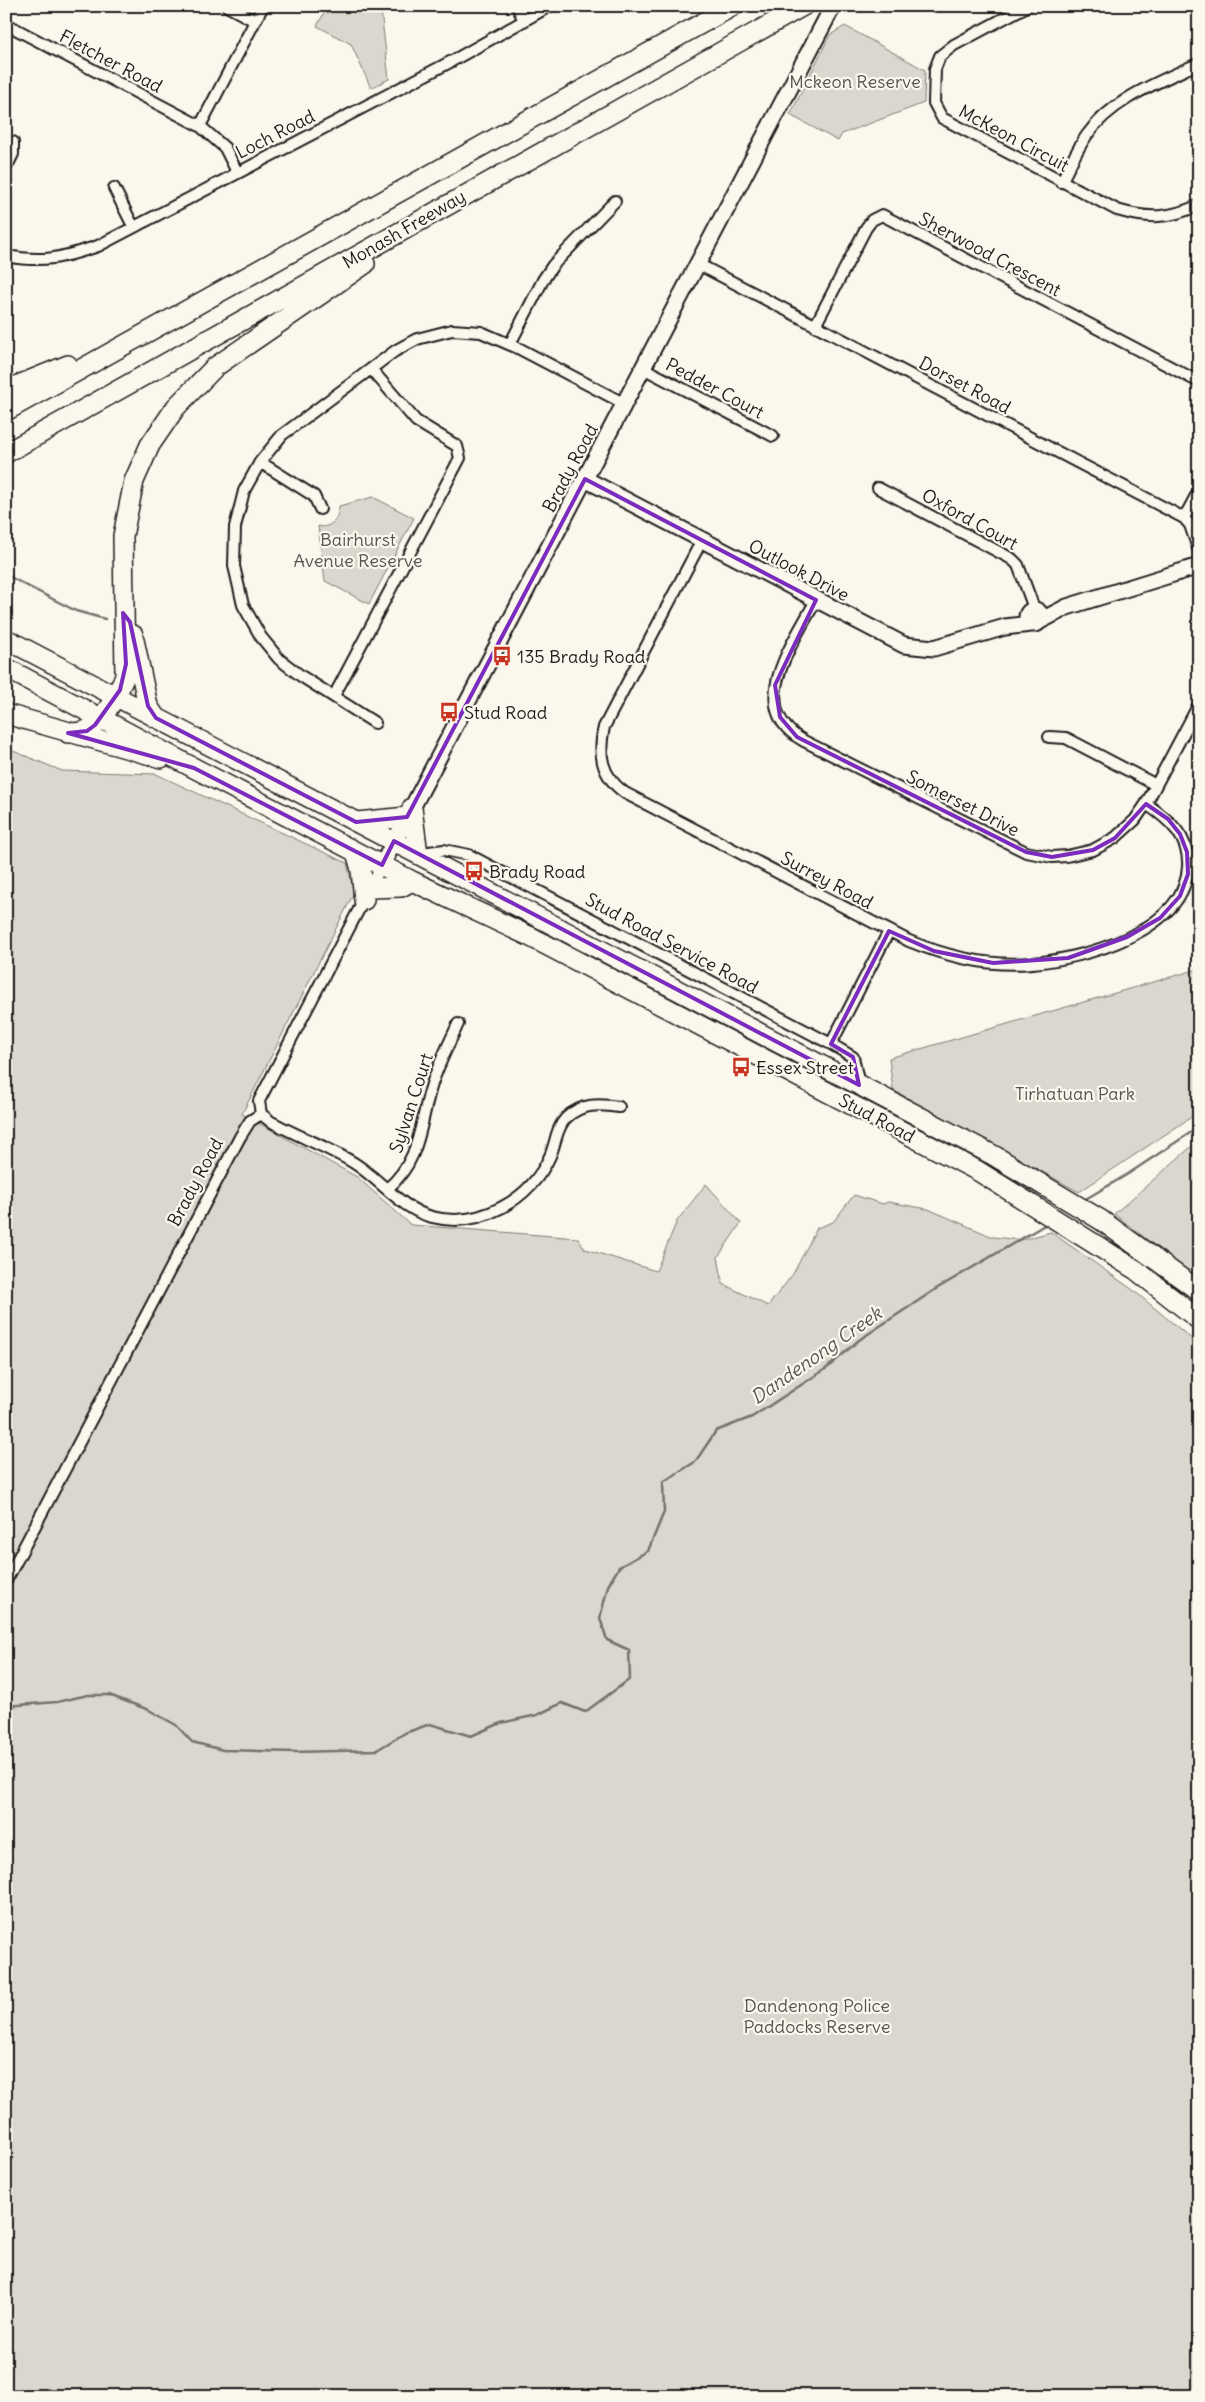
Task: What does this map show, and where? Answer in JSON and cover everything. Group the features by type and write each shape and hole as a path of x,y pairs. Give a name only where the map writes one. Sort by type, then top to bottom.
{"highway":[{"name":"Monash Freeway","path":"6,411 733,6"},
{"name":"Monash Freeway","path":"6,453 803,6"},
{"path":"68,733 87,730 101,718 115,697 125,676 123,536 134,481 150,445 176,407 216,367 460,197"},
{"path":"6,390 143,334"},
{"path":"124,613 130,622 148,706 156,718"},
{"name":"Stud Road","path":"6,639 859,1085 1053,1190 1100,1220 1199,1291"},
{"name":"Stud Road","path":"6,668 412,881 529,936 978,1171 1136,1270 1199,1320"},
{"path":"6,714 194,768"},
{"path":"356,822 410,812 418,854"},
{"path":"356,852 367,894 401,887 412,881"}],"main road":[{"name":"Brady Road","path":"382,865 833,6"},
{"name":"Outlook Drive","path":"586,479 816,600 904,645 916,648 934,648 1004,627 1033,615 1067,607 1199,566"}],"street":[{"path":"226,6 255,21"},
{"path":"200,126 263,6"},
{"path":"517,6 524,21"},
{"name":"Loch Road","path":"6,256 27,260 58,259 98,246 236,172 452,61 550,6"},
{"name":"McKeon Circuit","path":"1027,6 954,45 940,56 935,69 934,103 942,118 1117,210 1140,217 1170,216 1199,205"},
{"name":"Fletcher Road","path":"6,24 200,126 225,148 236,172"},
{"path":"1061,182 1087,134 1110,110 1140,92 1199,63"},
{"path":"6,168 13,154 13,142"},
{"path":"114,188 133,226"},
{"path":"510,344 543,280 553,265 615,202"},
{"name":"Sherwood Crescent","path":"815,326 866,228 872,220 882,215 1199,382"},
{"name":"Dorset Road","path":"698,264 1184,518"},
{"path":"375,723 300,676 279,659 260,637 243,605 234,566 235,526 244,491 260,462 282,435 395,352 417,339 452,330 481,332 510,344 625,404"},
{"name":"Pedder Court","path":"643,368 772,436"},
{"path":"334,696 460,458 457,446 416,420 372,370"},
{"path":"260,462 314,496 320,509"},
{"name":"Oxford Court","path":"878,488 1012,559 1018,565 1033,615"},
{"path":"1199,490 1184,518 1190,525 1199,551"},
{"name":"Surrey Road","path":"702,540 604,727 600,745 603,767 617,787 625,793 889,931 934,951 993,963 1031,963 1068,958 1126,937 1145,928 1170,910 1180,896 1188,874 1187,852 1180,834 1168,819 1146,804"},
{"name":"Somerset Drive","path":"816,600 784,662 775,685 775,700 780,717 786,726 797,737 1026,852 1052,857 1093,850 1115,838 1135,820 1146,804 1199,704"},
{"path":"1049,737 1066,738 1156,785"},
{"name":"Stud Road Service Road","path":"418,854 444,850 469,854 853,1056 859,1085"},
{"name":"Brady Road","path":"6,1581 242,1132 250,1121 261,1114 259,1104 261,1098 382,865"},
{"path":"831,1044 889,931"},
{"name":"Sylvan Court","path":"387,1189 398,1180 417,1148 435,1075 458,1024"},
{"path":"261,1114 270,1121 348,1160 408,1206 430,1216 463,1219 489,1213 518,1196 533,1182 551,1156 562,1122 571,1113 584,1106 619,1107"}],"highlighted area":[{"path":"585,479 816,600 775,685 780,717 797,737 1026,852 1052,857 1093,850 1115,838 1146,804 1168,819 1180,834 1187,852 1188,874 1180,896 1160,918 1127,937 1068,958 993,963 934,951 889,931 831,1044 853,1057 859,1085 394,841 382,865 194,768 68,733 87,731 95,725 120,690 126,664 123,613 130,622 148,706 156,718 356,822 407,817"}],"green space":[{"path":"328,6 388,6 381,11 389,79 371,88 351,44 317,26"},
{"name":"Mckeon Reserve","path":"845,26 925,70 924,103 842,134 838,141 790,115 830,35"},
{"name":"Bairhurst Avenue Reserve","path":"373,497 414,518 369,604 325,581 318,526 327,526 333,522 338,514 339,506"},
{"name":"Dandenong Police Paddocks Reserve","path":"6,748 62,771 156,774 347,863 354,893 242,1114 357,1177 411,1225 578,1238 585,1249 656,1271 677,1221 706,1184 741,1223 718,1257 723,1284 768,1306 793,1274 817,1228 833,1222 854,1195 883,1204 888,1202 928,1209 993,1237 1021,1240 1051,1232 1133,1290 1199,1345 1199,2396 6,2396"},
{"name":"Tirhatuan Park","path":"1199,966 1199,1112 1079,1192 893,1090 889,1058 1195,970"},
{"path":"1199,1140 1199,1280 1114,1214"}],"waterway":[{"path":"6,575 76,611 105,619"},
{"name":"Dandenong Creek","path":"1084,1200 1128,1174 1199,1127"},
{"name":"Dandenong Creek","path":"6,1706 57,1702 88,1695 109,1695 149,1710 176,1725 192,1742 223,1750 294,1752 377,1750 405,1733 430,1724 471,1736 501,1723 537,1715 562,1703 585,1712 630,1679 629,1650 607,1640 600,1618 608,1586 619,1567 648,1551 664,1512 663,1482 695,1462 716,1431 752,1417 827,1368 859,1340 936,1289 1048,1223"}],"place":[{"name":"135 Brady Road","path":"502,656"},
{"name":"Stud Road","path":"449,712"},
{"name":"Brady Road","path":"474,871"},
{"name":"Essex Street","path":"741,1067"}]}
